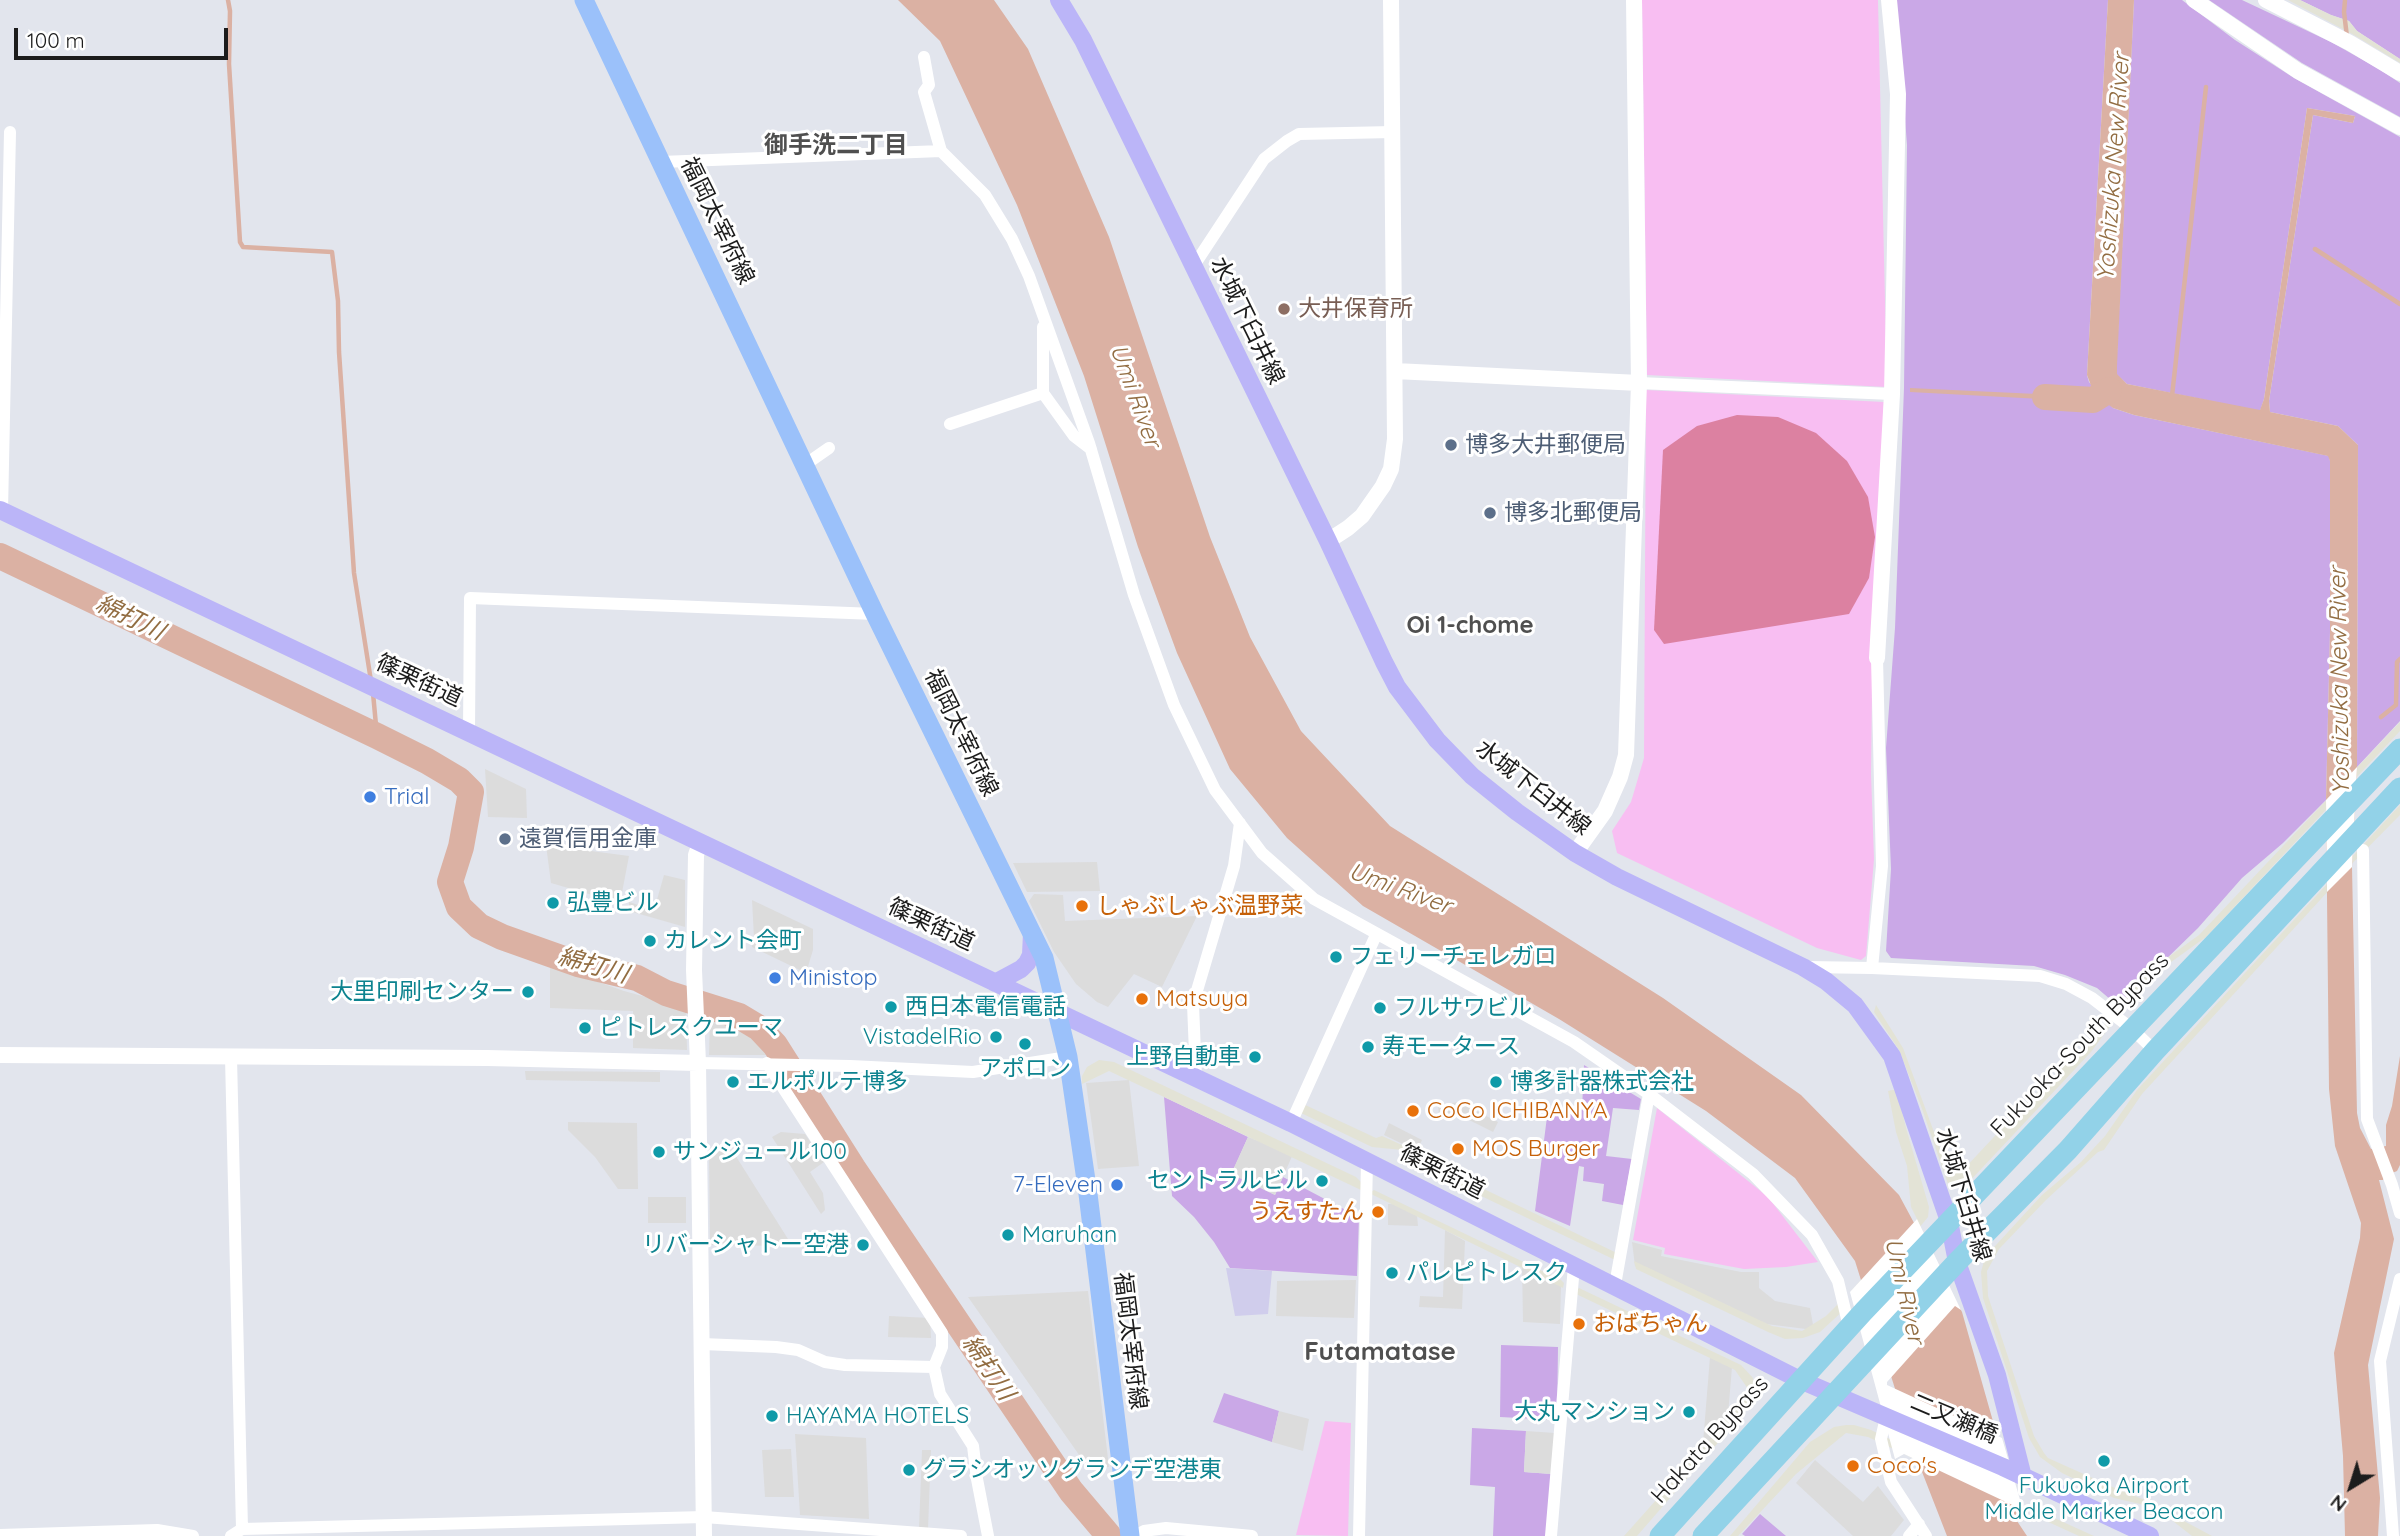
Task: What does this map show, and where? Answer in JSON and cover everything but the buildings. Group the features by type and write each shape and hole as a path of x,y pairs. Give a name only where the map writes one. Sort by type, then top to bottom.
{"highway":[{"name":"Fukuoka-South Bypass","path":"1800,1380 2400,749"},
{"path":"1703,1536 1954,1267 2068,1150 2155,1051 2400,788"},
{"name":"Hakata Bypass","path":"1660,1536 1800,1380"}],"main road":[{"name":"福岡太宰府線","path":"584,0 875,614 1044,958 1068,1057 1126,1499 1136,1534"},
{"name":"水城下臼井線","path":"1059,0 1083,40 1397,687 1437,740 1472,776 1575,853 1617,877 1803,967 1826,981 1855,1005 1892,1056 1949,1221 1954,1267 1997,1375 2023,1477"},
{"name":"篠栗街道","path":"1,510 139,578 1291,1123 1835,1396"},
{"path":"995,983 1027,963 1031,955 1032,933"},
{"name":"二又瀬橋","path":"1835,1396 2003,1467 2150,1536"}],"street":[{"path":"1328,541 1362,516 1383,486 1391,469 1395,439 1391,0"},
{"path":"1575,853 1605,811 1620,777 1626,755 1639,383 1634,0"},
{"path":"1872,968 1882,866 1877,657 1892,394 1898,94 1889,0"},
{"path":"2194,0 2298,71 2400,127"},
{"path":"2266,0 2350,43 2400,73"},
{"path":"924,57 929,85 924,92 941,151 985,195 1012,239 1044,316 1091,449 1134,595 1174,705 1215,790 1262,853 1314,899 1574,1042 1649,1094 1753,1174 1812,1236 1838,1281 1849,1327"},
{"path":"1,510 10,132"},
{"path":"1193,267 1264,159 1287,141 1299,134 1392,132"},
{"path":"661,162 941,151"},
{"path":"1044,316 1043,393 1074,436 1091,449"},
{"path":"1395,372 1892,394"},
{"path":"950,424 1043,393"},
{"path":"806,464 829,448"},
{"path":"469,732 470,598 875,614"},
{"path":"1196,1079 1193,1004 1234,866 1240,823"},
{"path":"700,843 696,855 694,970 698,1063 704,1536"},
{"path":"2362,850 2367,1119 2400,1213"},
{"path":"1291,1123 1376,935"},
{"path":"1803,967 2040,976 2066,984 2092,998 2155,1051"},
{"path":"0,1055 487,1058 850,1066 972,1072 1068,1057"},
{"path":"231,1057 237,1533 704,1517 961,1536"},
{"path":"773,1064 942,1333 942,1347 934,1367 940,1394 973,1446 988,1536"},
{"path":"1615,1285 1649,1094"},
{"path":"1359,1536 1367,1161"},
{"path":"1551,1536 1574,1266"},
{"path":"2393,1536 2380,1361 2400,1279"},
{"path":"702,1344 798,1350 825,1362 845,1365 934,1367"},
{"path":"1886,1417 1881,1439 1891,1482 1922,1530 1909,1536"},
{"path":"0,1535 157,1530 193,1536"},
{"path":"1136,1534 1168,1532 1252,1536"}],"shaded area":[{"path":"1642,0 1878,0 1887,387 1647,375"},
{"path":"1896,0 2108,0 2087,375 2089,382 2113,408 2134,415 2329,456 2330,632 2326,800 2283,843 2242,878 2198,928 2118,1006 2097,988 2034,966 1891,958 1886,951 1891,869 1886,748 1895,628 1904,388 1907,145"},
{"path":"2134,0 2182,0 2235,40 2294,78 2400,137 2400,721 2357,767 2358,445 2338,426 2270,412 2269,401 2313,115 2353,123 2355,116 2307,108 2264,399 2260,411 2127,384 2116,374"},
{"path":"2209,0 2242,0 2331,42 2379,69 2400,83 2400,117 2302,63"},
{"path":"2288,0 2300,0 2349,21 2357,31 2400,59 2400,63 2354,35"},
{"path":"2300,0 2400,0 2400,59 2357,31 2349,21"},
{"path":"1646,390 1884,402 1872,685 1874,859 1866,956 1861,960 1817,948 1617,853 1612,831 1631,802 1644,758"},
{"path":"1737,415 1778,417 1816,433 1847,461 1868,497 1875,537 1869,578 1849,614 1664,644 1654,630 1663,450 1697,426"},
{"path":"2400,722 2400,731 2206,937 2153,975 2128,1002 2091,1052 1967,1184 1960,1188 1948,1184 1899,1050 1874,1012 1876,1005 1903,1048 1948,1170 1962,1171 2023,1106 2100,1031 2149,971 2199,935"},
{"path":"485,769 526,789 527,818 488,817"},
{"path":"2400,805 2400,815 2331,885 2142,1094 2104,1150 2098,1152 2046,1200 1999,1249 1987,1271 1988,1296 2034,1436 2044,1453 2048,1458 2145,1500 2212,1536 2192,1536 2169,1518 2140,1504 2114,1498 2062,1473 2040,1457 2029,1438 1983,1298 1981,1272 1985,1257 2042,1195 2081,1162 2105,1136 2137,1090"},
{"path":"546,845 629,856 620,903 551,883"},
{"path":"1097,862 1100,891 1027,892 1013,863"},
{"path":"664,875 685,880 685,927 629,911 629,902 654,910"},
{"path":"1034,894 1063,895 1065,921 1197,916 1162,987 1134,974 1108,1007 1097,1002 1076,984 1054,952 1029,901"},
{"path":"752,900 813,929 813,950 806,973 752,947"},
{"path":"550,965 624,991 686,1008 687,1050 633,1048 633,1011 550,1008"},
{"path":"710,1017 737,1021 752,1030 771,1055 709,1055"},
{"path":"1099,1060 1114,1062 1356,1177 1361,1182 1361,1190 1109,1071 1082,1084 1082,1076 1087,1067"},
{"path":"1584,1065 1641,1099 1639,1110 1613,1108 1606,1156 1632,1159 1623,1205 1602,1201 1604,1184 1583,1181 1584,1167 1579,1166 1570,1226 1535,1211 1548,1109 1582,1110"},
{"path":"525,1071 660,1072 660,1082 526,1080"},
{"path":"1129,1080 1139,1166 1098,1169 1086,1083"},
{"path":"1897,1089 1929,1207 1928,1217 1850,1292 1917,1219 1911,1207 1907,1166 1896,1132 1888,1091"},
{"path":"1164,1097 1248,1137 1232,1173 1275,1195 1283,1177 1359,1217 1357,1276 1230,1268 1194,1217 1172,1196"},
{"path":"1459,1102 1498,1122 1493,1132 1457,1114 1439,1115 1438,1105"},
{"path":"1301,1103 1376,1138 1382,1136 1433,1159 1459,1177 1623,1256 1617,1260 1613,1259 1454,1183 1430,1164 1402,1150 1372,1147 1301,1113"},
{"path":"1657,1108 1768,1197 1818,1262 1744,1269 1664,1254 1665,1248 1633,1240"},
{"path":"568,1122 637,1123 638,1189 618,1189 595,1157 568,1130"},
{"path":"1389,1123 1422,1140 1417,1151 1384,1135"},
{"path":"781,1132 805,1134 824,1162 810,1172 823,1193 825,1210 821,1214 772,1137"},
{"path":"1248,1137 1293,1154 1275,1195 1231,1174"},
{"path":"732,1150 788,1239 787,1246 710,1245 709,1152"},
{"path":"1374,1190 1561,1280 1564,1283 1563,1288 1369,1193"},
{"path":"648,1197 686,1197 686,1223 648,1223"},
{"path":"1388,1204 1396,1204 1417,1215 1418,1226 1388,1225"},
{"path":"1445,1230 1465,1241 1462,1309 1419,1307 1420,1296 1443,1297"},
{"path":"1632,1242 1662,1250 1661,1256 1741,1272 1759,1272 1759,1288 1775,1301 1810,1308 1814,1330 1766,1324 1635,1266"},
{"path":"1634,1261 1772,1326 1802,1331 1826,1316 1842,1300 1845,1309 1820,1332 1803,1338 1785,1339 1636,1269"},
{"path":"1522,1265 1561,1284 1560,1324 1523,1322"},
{"path":"1226,1268 1272,1271 1268,1314 1235,1316"},
{"path":"1356,1280 1354,1318 1276,1316 1277,1281"},
{"path":"1579,1288 1741,1365 1753,1378 1755,1396 1750,1406 1637,1536 1624,1536 1715,1434 1731,1409 1734,1412 1744,1400 1748,1389 1735,1370 1574,1293"},
{"path":"1088,1291 1109,1467 1089,1469 968,1297"},
{"path":"889,1316 930,1318 931,1338 888,1337"},
{"path":"1501,1345 1558,1347 1557,1420 1500,1417"},
{"path":"1710,1357 1732,1367 1728,1415 1709,1444 1703,1443"},
{"path":"1224,1393 1279,1411 1272,1442 1213,1422"},
{"path":"1279,1411 1309,1419 1303,1451 1272,1442"},
{"path":"1325,1421 1351,1423 1348,1536 1296,1535"},
{"path":"1846,1425 1871,1430 2017,1500 2023,1505 2023,1510 1868,1437 1846,1433 1796,1474 1738,1536 1730,1536 1810,1442 1834,1427"},
{"path":"1472,1428 1526,1431 1524,1472 1552,1474 1547,1536 1493,1536 1495,1487 1470,1485"},
{"path":"1526,1431 1555,1433 1552,1474 1524,1472"},
{"path":"795,1434 866,1438 869,1519 800,1515"},
{"path":"791,1449 794,1497 765,1497 762,1450"},
{"path":"922,1450 931,1450 928,1529 919,1528"},
{"path":"1815,1460 1863,1502 1878,1486 1904,1520 1891,1536 1853,1536 1796,1483"},
{"path":"2036,1512 2094,1536 2079,1536 2033,1515"},
{"path":"1760,1514 1786,1536 1742,1534"}],"water":[{"name":"Umi River","path":"898,0 994,0 1028,49 1109,237 1210,537 1250,637 1301,731 1390,826 1663,998 1801,1095 1899,1195 1962,1312 2017,1506 2017,1521 2027,1536 1947,1536 1917,1459 1855,1261 1795,1178 1706,1111 1559,1019 1363,906 1287,838 1230,769 1177,653 1138,547 1084,376 1017,205 940,41"},
{"name":"Yoshizuka New River","path":"2108,0 2134,0 2117,366 2117,374 2127,384 2260,410 2264,399 2307,108 2355,116 2353,123 2313,115 2269,401 2270,412 2338,426 2358,445 2357,767 2352,867 2357,1113 2360,1128 2371,1149 2386,1146 2386,1125 2392,1106 2400,1056 2400,1165 2397,1171 2379,1180 2394,1239 2368,1365 2380,1498 2378,1536 2345,1536 2343,1456 2334,1353 2361,1223 2335,1146 2329,1089 2326,800 2330,461 2328,456 2134,415 2113,408 2093,391 2087,375"},
{"path":"1910,388 2079,396 2079,401 1910,392"}],"pier":[{"path":"2357,767 2352,867 2327,892 2326,800"},
{"path":"1917,1219 1961,1310 1955,1306 1887,1385 2002,1438 2023,1510 1904,1454 1895,1459 1850,1292"}],"waterway":[{"path":"228,0 229,64 240,242 243,247 332,252 338,301 354,573 371,681"},
{"path":"2345,0 2347,37"},
{"path":"2172,396 2206,87"},
{"path":"2315,249 2400,304"},
{"path":"2045,397 2093,400 2109,390"},
{"path":"2073,399 2103,397"},
{"name":"綿打川","path":"0,556 377,736 459,780 471,792 461,847 450,882 459,907 479,926 578,964 637,978 666,993 739,1016 759,1028 775,1045 853,1168 1071,1491 1109,1536"},
{"path":"2381,717 2396,705 2397,662 2400,659"},
{"path":"373,693 377,736"}],"place":[{"name":"大井保育所","path":"1284,309"},
{"name":"博多大井郵便局","path":"1451,445"},
{"name":"博多北郵便局","path":"1490,513"},
{"name":"Trial","path":"370,797"},
{"name":"遠賀信用金庫","path":"505,839"},
{"name":"弘豊ビル","path":"553,903"},
{"name":"しゃぶしゃぶ温野菜","path":"1082,906"},
{"name":"カレント会町","path":"650,941"},
{"name":"フェリーチェレガロ","path":"1336,957"},
{"name":"Ministop","path":"775,978"},
{"name":"大里印刷センター","path":"528,992"},
{"name":"Matsuya","path":"1142,999"},
{"name":"西日本電信電話","path":"891,1007"},
{"name":"フルサワビル","path":"1380,1008"},
{"name":"ピトレスクユーマ","path":"585,1028"},
{"name":"VistadelRio","path":"996,1037"},
{"name":"アポロン","path":"1025,1044"},
{"name":"寿モータース","path":"1368,1047"},
{"name":"上野自動車","path":"1255,1057"},
{"name":"エルポルテ博多","path":"733,1082"},
{"name":"博多計器株式会社","path":"1496,1082"},
{"name":"CoCo ICHIBANYA","path":"1413,1111"},
{"name":"MOS Burger","path":"1458,1149"},
{"name":"サンジュール100","path":"659,1152"},
{"name":"セントラルビル","path":"1322,1181"},
{"name":"7-Eleven","path":"1117,1185"},
{"name":"うえすたん","path":"1378,1212"},
{"name":"Maruhan","path":"1008,1235"},
{"name":"リバーシャトー空港","path":"863,1245"},
{"name":"パレピトレスク","path":"1392,1273"},
{"name":"おばちゃん","path":"1579,1324"},
{"name":"大丸マンション","path":"1689,1412"},
{"name":"HAYAMA HOTELS","path":"772,1416"},
{"name":"Fukuoka Airport Middle Marker Beacon","path":"2104,1461"},
{"name":"Coco's","path":"1853,1466"},
{"name":"グラシオッソグランデ空港東","path":"909,1470"}],"district":[{"name":"御手洗二丁目","path":"836,146"},
{"name":"Oi 1-chome","path":"1470,626"},
{"name":"Futamatase","path":"1380,1352"}]}
